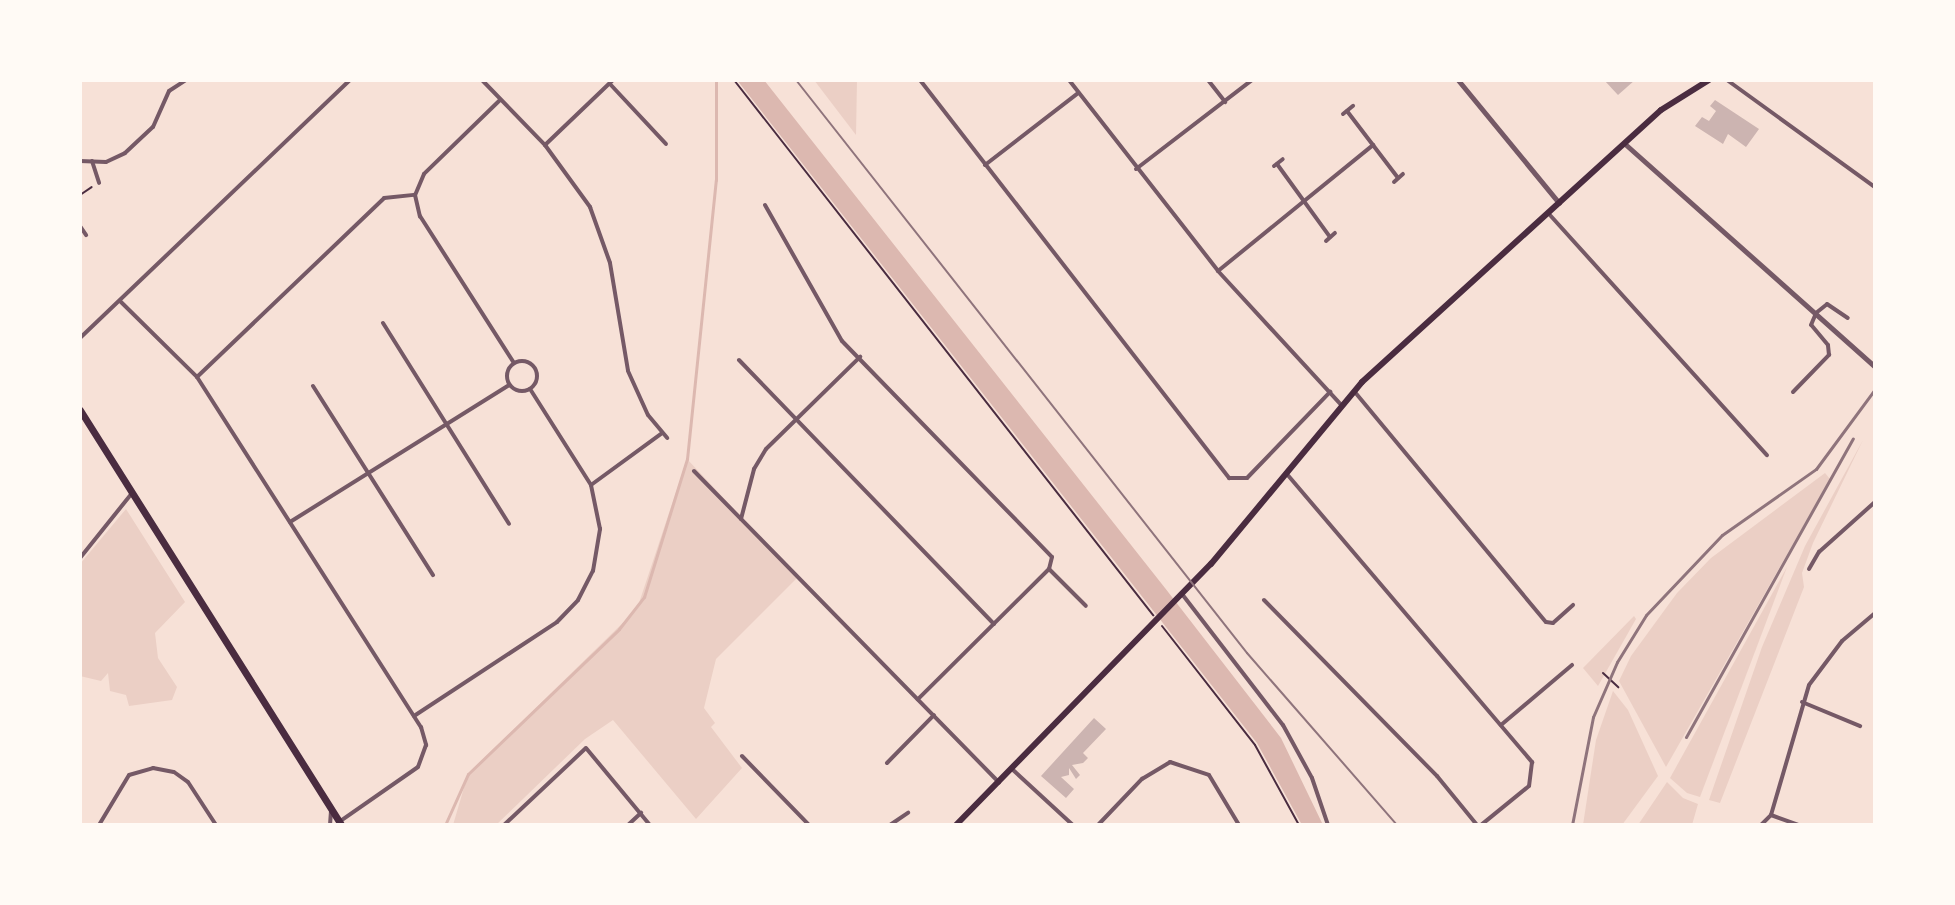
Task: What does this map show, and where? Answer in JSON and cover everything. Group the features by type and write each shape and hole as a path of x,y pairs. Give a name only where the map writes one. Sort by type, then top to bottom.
{"highway":[{"path":"80,410 340,823"}],"main road":[{"path":"956,825 1211,564 1354,391 1661,110 1709,80"}],"street":[{"path":"80,161 125,153 153,127 169,91 186,80"},
{"path":"80,338 350,80"},
{"path":"482,80 545,145 576,184 603,236 628,371 667,438"},
{"path":"920,80 1229,478 1247,478 1330,392"},
{"path":"1069,80 1218,271 1342,406"},
{"path":"1208,80 1225,102"},
{"path":"1136,169 1252,80"},
{"path":"1458,80 1559,203"},
{"path":"1727,80 1875,187"},
{"path":"545,145 611,82 666,144"},
{"path":"985,165 1078,92"},
{"path":"500,100 424,174 415,195 420,216 514,363"},
{"path":"1353,106 1345,112 1398,178"},
{"path":"1625,144 1875,367"},
{"path":"1218,271 1373,145"},
{"path":"1283,159 1276,165 1330,237"},
{"path":"92,161 99,183"},
{"path":"197,377 384,198 415,195"},
{"path":"765,205 833,329 1051,553 1049,569 918,699"},
{"path":"1548,213 1767,455"},
{"path":"80,226 86,235"},
{"path":"121,302 197,377 414,716 426,745 418,767 340,823"},
{"path":"1793,392 1829,355 1828,345 1811,325 1816,313 1827,304 1848,318"},
{"path":"383,323 509,524"},
{"path":"741,519 758,462 860,357"},
{"path":"739,360 994,624"},
{"path":"414,716 557,622 578,600 600,545 591,485 530,389 536,370 524,361 514,363 507,370 509,385 516,390 530,389"},
{"path":"290,522 509,385"},
{"path":"313,386 433,575"},
{"path":"1354,391 1546,622 1553,623 1573,605"},
{"path":"591,485 662,433"},
{"path":"694,471 999,782"},
{"path":"1264,600 1437,776 1479,825 1529,786 1534,775 1530,759 1286,473"},
{"path":"80,558 132,493"},
{"path":"1809,569 1819,552 1875,502"},
{"path":"1049,569 1086,606"},
{"path":"1182,594 1283,725 1312,778 1328,825"},
{"path":"1761,825 1771,815 1802,702 1826,659 1875,613"},
{"path":"1501,725 1572,665"},
{"path":"1802,702 1860,726"},
{"path":"887,763 934,715"},
{"path":"504,825 586,748 650,825"},
{"path":"742,756 809,825"},
{"path":"1098,825 1142,779 1170,762 1209,775 1239,825"},
{"path":"99,825 129,775 153,768 174,772 188,782 216,825"},
{"path":"1012,769 1073,825"},
{"path":"330,825 331,810"},
{"path":"628,825 641,813"},
{"path":"890,825 908,813"},
{"path":"1771,815 1798,825"}],"path":[{"path":"734,80 1255,745 1299,825"},
{"path":"80,195 99,183"},
{"path":"1603,673 1618,687"}],"shaded area":[{"path":"737,80 764,80 1165,588 1281,738 1323,825 1302,825 1257,743"},
{"path":"814,80 857,80 856,135"},
{"path":"1863,440 1813,543 1802,573 1804,587 1720,803 1709,800 1762,647 1805,546"},
{"path":"687,459 798,577 716,659 704,708 715,723 711,727 742,768 696,819 613,720 585,739 496,825 453,825 468,774 637,609"},
{"path":"1825,473 1830,479 1666,767 1619,681 1631,656 1677,593 1711,558"},
{"path":"126,509 185,602 155,633 158,658 177,687 172,700 129,706 126,695 110,691 108,673 101,681 80,676 80,564"},
{"path":"1787,567 1700,797 1687,793 1670,778"},
{"path":"1634,616 1636,619 1598,686 1583,668"},
{"path":"1613,691 1628,710 1658,776 1622,825 1583,825 1596,740"},
{"path":"1667,782 1683,798 1698,804 1692,825 1638,825"}],"building":[{"path":"1604,80 1635,80 1618,95"},
{"path":"1715,100 1759,129 1746,147 1728,134 1723,144 1695,126 1702,117 1709,121 1716,111 1710,106"},
{"path":"1094,718 1106,729 1083,753 1088,758 1083,763 1072,765 1080,775 1076,779 1069,768 1069,775 1061,777 1074,789 1066,798 1041,776"}],"waterway":[{"path":"445,825 468,774 619,629 644,597 687,459 716,180 716,80"}],"tram line":[{"path":"796,80 1247,653 1397,825"}],"railway":[{"path":"1572,825 1593,717 1617,662 1646,615 1722,535 1816,469 1875,389"},
{"path":"1686,737 1853,438"}]}
